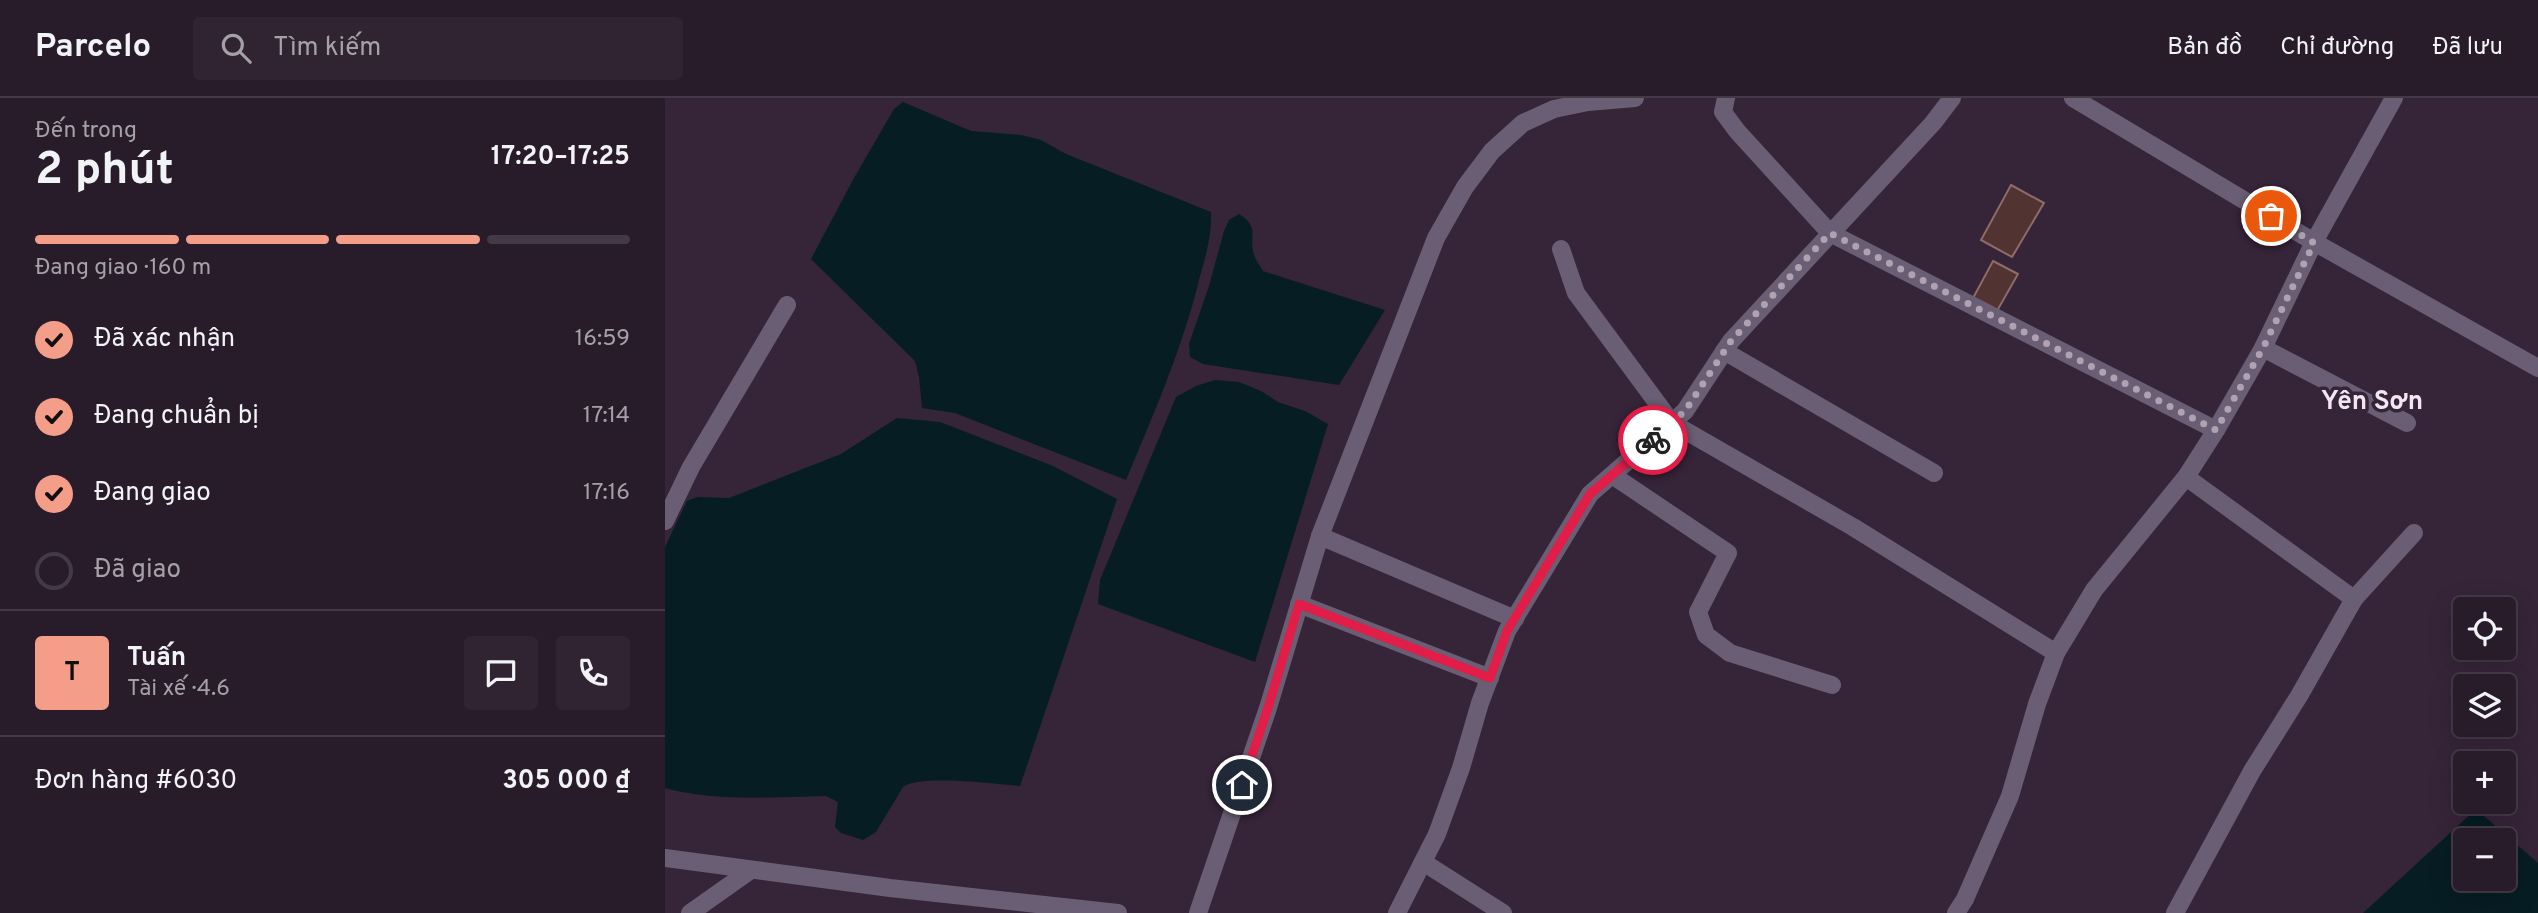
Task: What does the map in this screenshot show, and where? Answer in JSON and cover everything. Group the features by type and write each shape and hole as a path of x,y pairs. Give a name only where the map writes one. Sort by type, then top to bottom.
{"street":[{"path":"1198,913 1268,708 1320,536 1436,238 1465,187 1492,151 1523,123 1554,109 1588,102 1635,98"},
{"path":"1726,98 1723,112 1737,131 1830,233 2216,430"},
{"path":"1397,913 1437,834 1507,631 1590,494 1685,411 1731,341 1933,123 1952,98"},
{"path":"2073,98 2314,243 2538,368"},
{"path":"1956,913 1965,899 2010,796 2037,704 2056,653 2094,590 2186,477 2216,430 2263,348 2314,243 2394,98"},
{"path":"1561,249 1576,293 1672,423 1853,527 2056,653"},
{"path":"665,520 691,467 787,305"},
{"path":"2263,348 2407,423"},
{"path":"1724,351 1934,473"},
{"path":"1612,475 1728,553 1698,612 1706,635 1730,653 1832,685"},
{"path":"2186,477 2354,599"},
{"path":"2175,913 2252,771 2299,696 2354,599 2414,533"},
{"path":"1320,536 1515,619"},
{"path":"1299,604 1490,678"},
{"path":"665,858 890,888 1118,913"},
{"path":"1423,862 1503,913"},
{"path":"690,913 751,870"}],"water":[{"path":"903,102 971,131 1021,135 1041,140 1066,154 1211,212 1208,245 1185,328 1126,480 955,413 922,408 915,361 811,259 894,109"},
{"path":"1239,214 1252,228 1254,255 1263,271 1385,310 1339,385 1203,364 1190,357 1189,344 1224,231 1229,220"},
{"path":"1215,380 1239,382 1328,424 1255,662 1098,604 1100,580 1176,397"},
{"path":"897,418 940,422 1053,466 1117,499 1020,786 941,780 911,783 903,787 876,832 863,840 841,833 835,827 838,802 826,796 724,797 665,788 665,547 687,501 698,497 729,498 841,454"},
{"path":"2471,814 2482,814 2498,828 2455,828"},
{"path":"2453,830 2453,891 2516,891 2516,844 2538,863 2538,913 2363,913"}],"building":[{"path":"2011,185 2044,203 2012,257 1981,240"},
{"path":"1993,261 2018,274 1997,311 1973,298"}],"way so far":[{"path":"1653,440 1685,411 1731,341 1830,233 2216,430 2263,348 2314,243 2271,216"}],"district":[{"name":"Yên Sơn","path":"2372,402"}],"route":[{"path":"1242,785 1299,604 1490,678 1507,631 1590,494 1653,440"}]}
